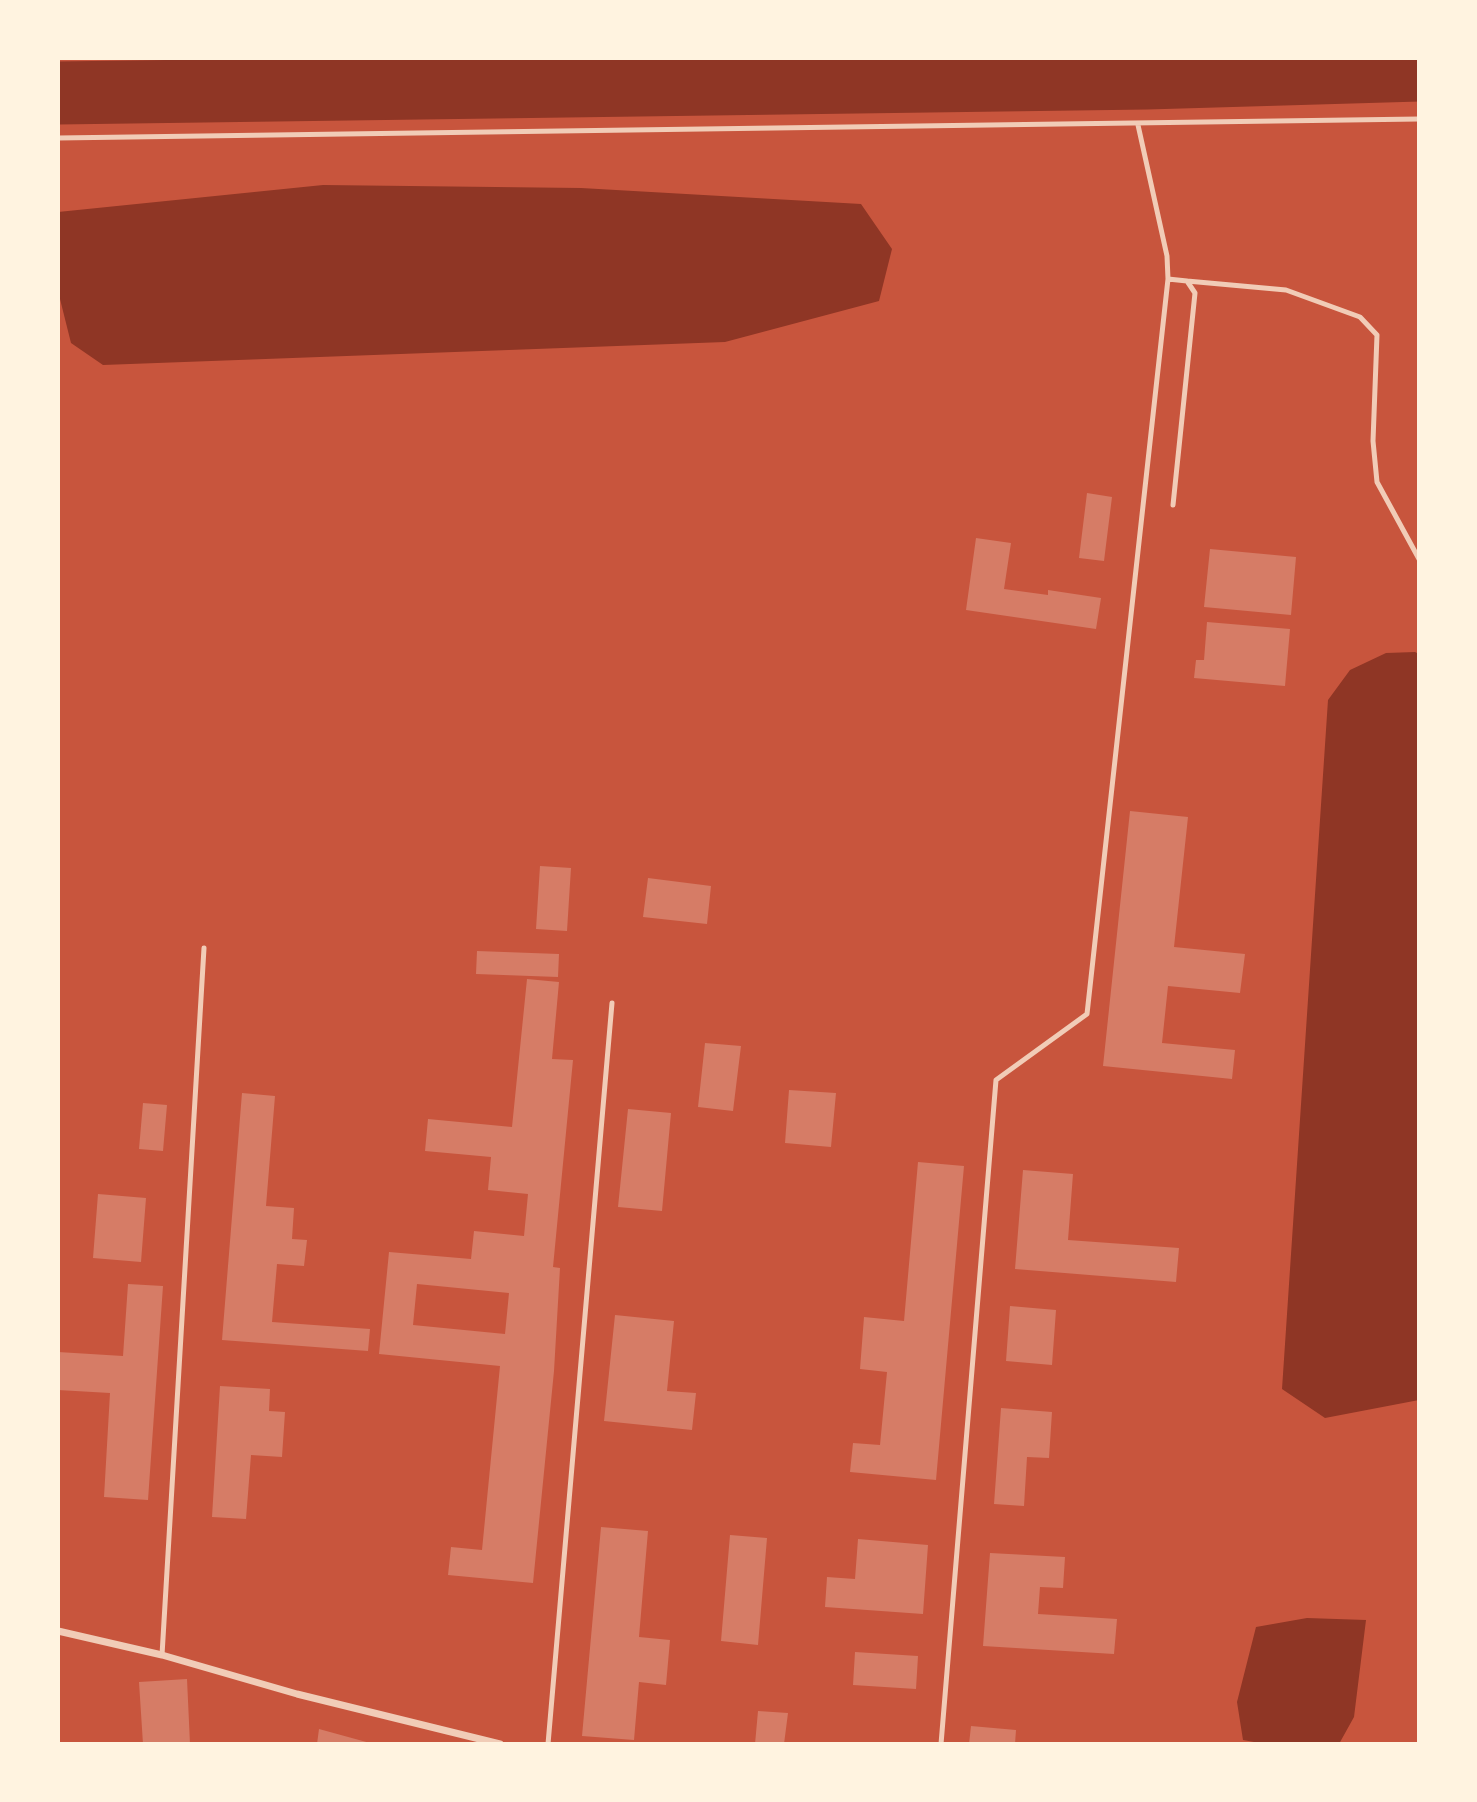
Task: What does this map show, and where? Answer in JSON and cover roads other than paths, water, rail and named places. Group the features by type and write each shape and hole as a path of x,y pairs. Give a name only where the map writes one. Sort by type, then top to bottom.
{"street":[{"path":"58,1631 162,1654 297,1694 500,1744"}],"lane":[{"path":"58,138 1419,119"},
{"path":"941,1744 996,1080 1087,1014 1168,279 1167,257 1138,125"},
{"path":"1168,279 1286,290 1360,317 1377,335 1373,441 1377,482 1419,559"},
{"path":"1173,505 1195,293 1187,281"},
{"path":"162,1654 204,948"},
{"path":"548,1744 612,1003"}],"waterway":[{"path":"58,93 1147,78 1419,70"}]}
